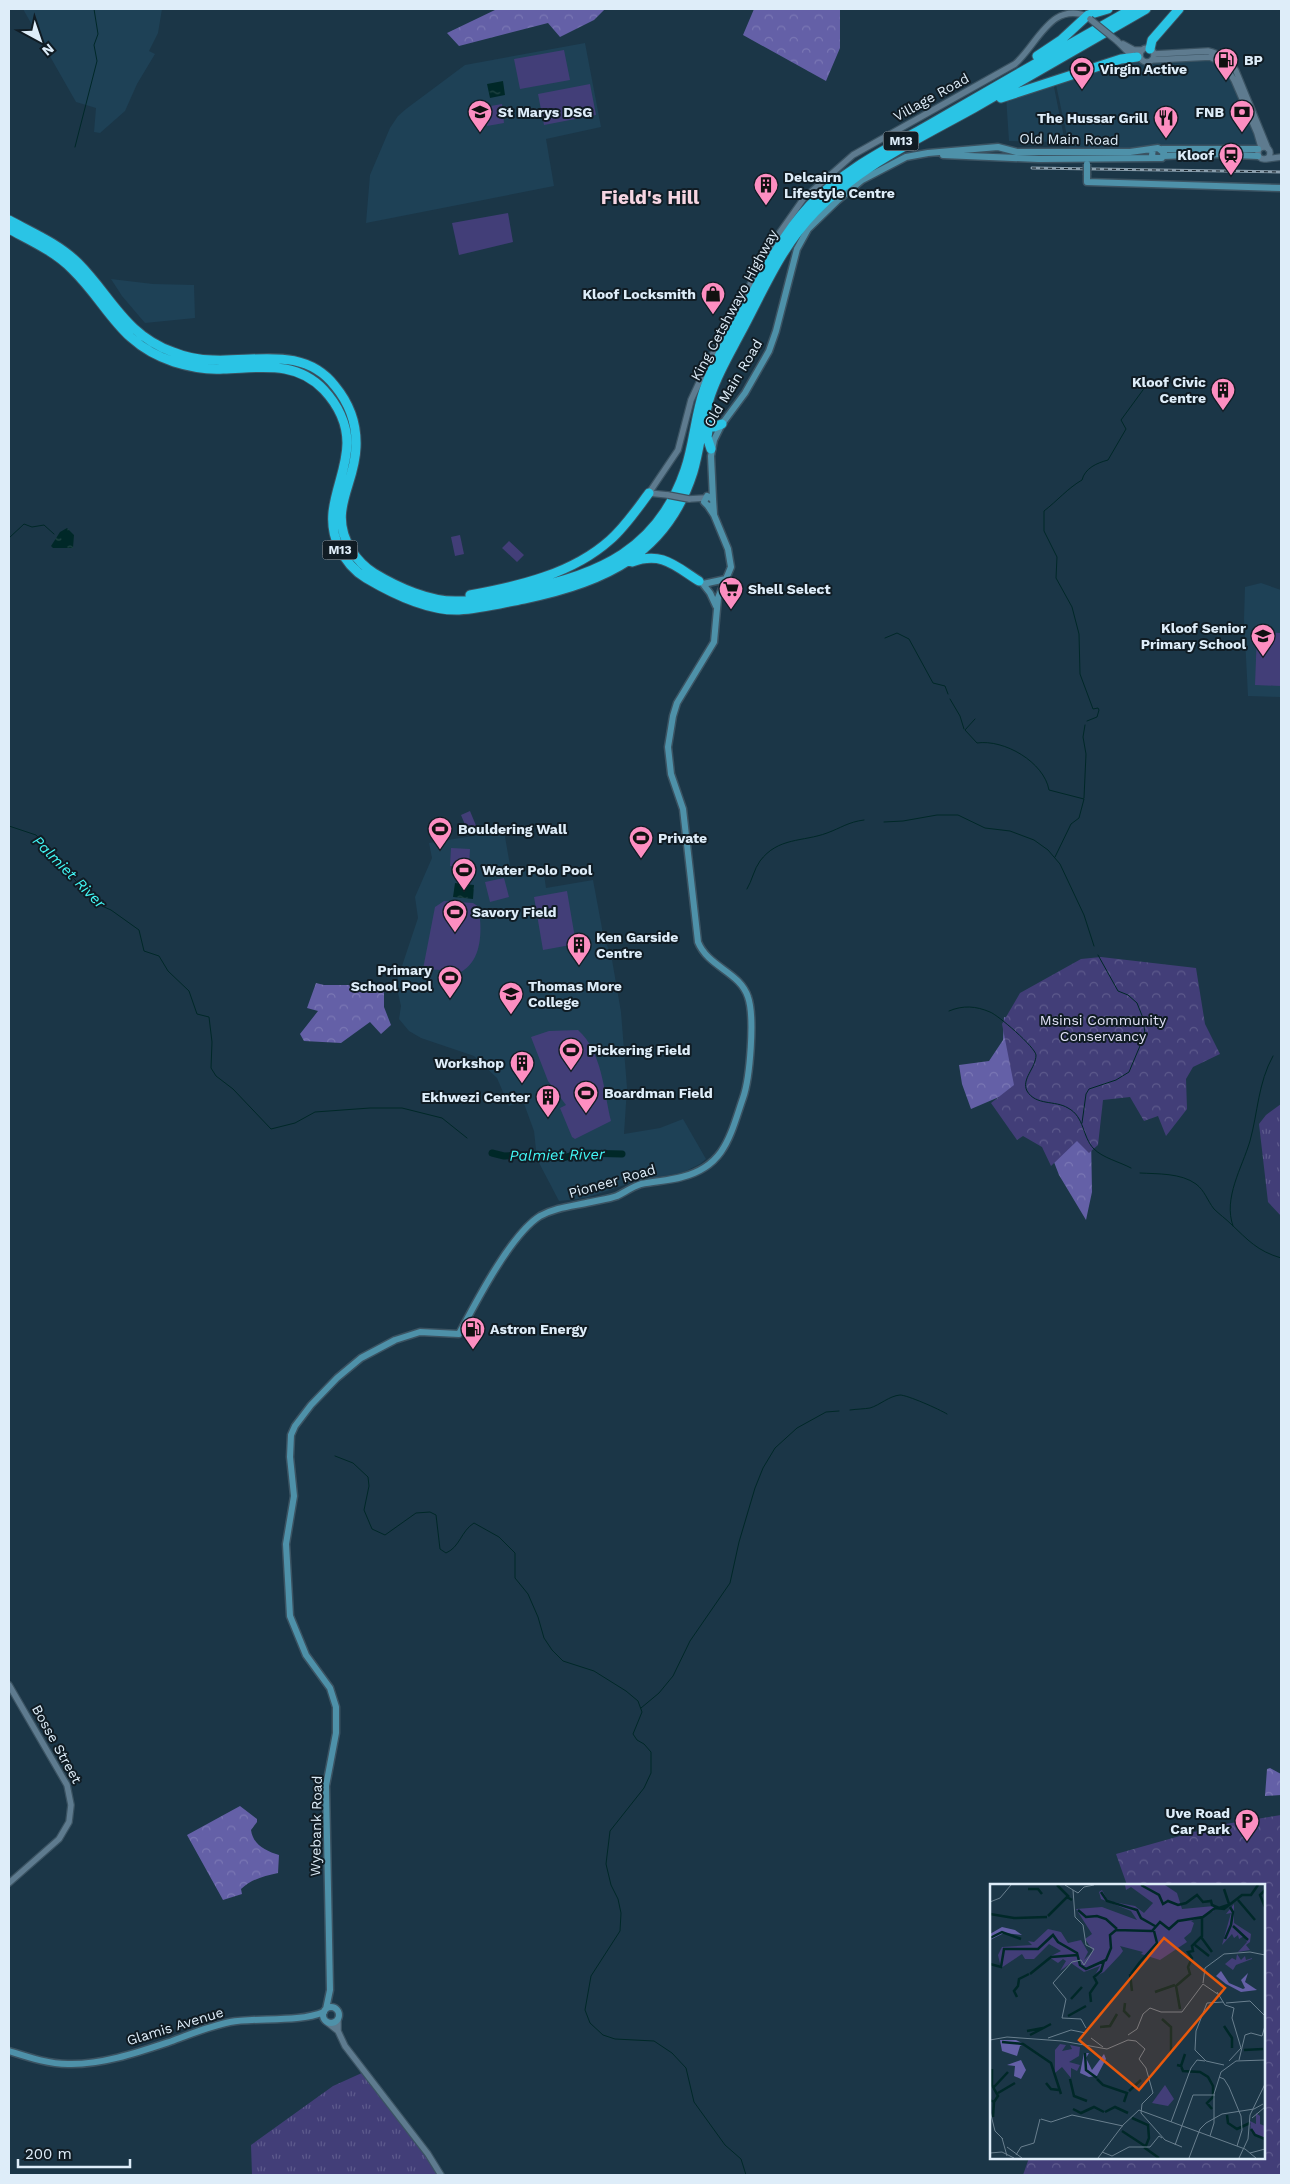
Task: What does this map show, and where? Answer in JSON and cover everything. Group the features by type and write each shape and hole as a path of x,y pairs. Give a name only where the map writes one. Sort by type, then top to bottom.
{"highway":[{"path":"996,85 1060,40 1086,16 1108,9"},
{"name":"King Cetshwayo Highway","path":"9,220 47,240 68,254 91,277 124,320 158,346 185,356 208,360 274,358 294,360 310,366 329,379 346,402 356,432 356,453 341,508 346,540 358,560 370,571 420,593 442,600 468,601 563,582 580,576 609,563 643,538 670,504 682,479 698,409 710,374 774,255 798,219 820,195 856,167 996,85 1132,9"},
{"name":"King Cetshwayo Highway","path":"9,229 67,264 120,328 140,345 162,357 177,363 206,368 271,366 287,368 310,378 323,388 340,414 347,439 345,461 332,508 334,535 340,551 349,564 371,581 431,607 460,610 556,593 593,581 619,568 660,532 689,497 706,408 712,391 792,239 814,213 858,174 1146,9"},
{"path":"976,107 1062,77 1121,59 1146,55 1152,40 1179,9"},
{"name":"King Cetshwayo Highway","path":"689,497 696,475 714,394 724,372 725,364"},
{"path":"711,449 707,437 714,394"},
{"path":"709,421 714,427 722,424"},
{"path":"420,593 441,596 464,596 558,572 588,557 610,540 649,493"},
{"path":"619,568 641,559 663,559 701,583"}],"main road":[{"path":"981,148 986,157"},
{"name":"Old Main Road","path":"726,579 731,567 730,555 709,501 711,449 722,424 745,393 769,351 797,249 806,233 836,201 862,180 906,157 924,154 981,148 995,148 1017,152 1130,152 1153,149"},
{"path":"995,148 992,153 997,158"},
{"path":"1162,153 1158,160 1152,155 1153,149 1157,148 1162,153 1259,151"},
{"name":"Old Main Road","path":"924,154 997,158 1132,160 1154,158"},
{"path":"1081,159 1087,164"},
{"path":"1087,164 1094,159"},
{"path":"1087,164 1087,182 1281,188"},
{"path":"701,583 726,579"},
{"name":"Pioneer Road","path":"460,1331 514,1244 533,1222 552,1210 617,1196 638,1185 682,1177 710,1165 718,1158 724,1147 740,1107 746,1090 749,1070 749,1000 741,984 707,957 698,942 683,809 671,774 668,753 675,708 714,642 717,608 720,593 726,579"},
{"path":"701,583 720,593"},
{"path":"701,583 713,597 717,608"},
{"name":"Wyebank Road","path":"335,2008 330,1990 326,1786 336,1732 336,1707 330,1688 306,1654 290,1616 286,1544 294,1496 290,1457 291,1435 295,1426 311,1405 336,1378 361,1358 387,1344 420,1332 460,1331"},
{"name":"Wyebank Road","path":"325,2010 330,1990"},
{"path":"330,2007 335,2008 339,2013 338,2018 334,2022 326,2021 325,2010 330,2007"},
{"name":"Glamis Avenue","path":"305,2017 325,2010"},
{"name":"Glamis Avenue","path":"9,2051 52,2062 80,2064 117,2057 228,2023 258,2018 305,2017 326,2021"},
{"name":"Glamis Avenue","path":"9,2047 52,2062"}],"street":[{"name":"Village Road","path":"649,493 678,450 692,400 710,359 773,242 804,198 851,156 1015,64 1025,54 1053,15 1068,9 1086,16"},
{"path":"1086,16 1130,54 1210,58 1224,64 1234,80 1257,133 1259,151 1266,159"},
{"path":"1117,41 1146,55 1208,52 1216,53 1228,60 1236,70 1269,150 1269,157 1266,159"},
{"path":"1259,151 1269,150 1281,155"},
{"path":"1266,159 1281,155"},
{"path":"657,482 658,489 666,494"},
{"path":"649,493 709,501"},
{"name":"Bosse Street","path":"9,1685 67,1785 71,1805 69,1822 58,1839 9,1883"},
{"path":"338,2018 338,2031"},
{"path":"326,2021 338,2031 348,2051 428,2154 440,2175"}],"shaded area":[{"path":"23,9 162,9 158,33 149,51 155,54 137,84 125,111 100,133 94,132 96,108 76,102"},
{"name":"St Marys DSG","path":"585,43 601,127 546,139 554,186 366,223 370,175 390,128 398,116 406,109 465,65"},
{"path":"1204,58 1219,62 1227,70 1251,121 1258,145 1257,148 1157,145 1145,148 1070,150 1055,80 1125,60 1141,60 1147,63"},
{"path":"1053,82 1065,142 1009,141 1006,96"},
{"path":"111,279 153,284 194,285 195,318 145,323 122,296"},
{"name":"Kloof Senior Primary School","path":"1261,583 1281,590 1281,697 1248,696 1244,619 1245,587"},
{"name":"Thomas More College","path":"504,831 512,877 523,875 523,871 543,867 546,888 593,880 604,939 611,954 621,1012 627,1088 624,1134 660,1128 683,1119 706,1159 700,1164 682,1173 639,1180 586,1198 559,1201 537,1159 534,1131 523,1101 509,1106 497,1078 474,1056 421,1038 409,1031 399,1019 401,1006 396,984 418,918 415,897 432,858 429,843"}],"green space":[{"path":"497,9 605,9 594,20 560,37 548,23 459,46 447,33"},
{"path":"754,9 840,9 840,48 826,81 743,35"},
{"path":"564,50 570,80 520,89 514,59"},
{"path":"590,84 596,115 544,125 538,94"},
{"path":"502,104 504,123 487,126 485,107"},
{"path":"508,213 513,242 459,255 452,223"},
{"path":"460,535 464,554 455,556 451,537"},
{"path":"509,541 524,555 517,562 502,548"},
{"path":"1257,632 1281,633 1281,686 1255,685"},
{"path":"470,811 477,828 468,832 461,815"},
{"path":"451,848 470,849 469,867 450,866"},
{"path":"504,878 509,897 490,902 485,882"},
{"path":"567,891 576,944 543,950 534,897"},
{"name":"Savory Field","path":"444,901 473,903 479,907 480,938 475,957 470,965 453,976 441,970 423,969 435,907"},
{"name":"Msinsi Community Conservancy","path":"1101,957 1196,968 1205,1024 1220,1054 1193,1067 1186,1079 1187,1109 1166,1136 1158,1116 1144,1121 1130,1097 1103,1100 1098,1145 1089,1153 1077,1141 1051,1166 1042,1147 1023,1136 1017,1140 991,1103 1014,1085 1002,1024 1020,993 1081,959"},
{"path":"316,983 324,985 384,985 384,1007 391,1025 381,1034 370,1022 341,1043 304,1041 300,1034 318,1011 307,1008"},
{"path":"1004,1017 1038,1030 1102,1093 1091,1136 1092,1192 1086,1220 1059,1175 1047,1144 999,1097 971,1109 962,1084 959,1065 989,1061 1003,1040"},
{"name":"Pickering Field","path":"578,1030 586,1039 597,1060 611,1121 575,1139 572,1137 560,1108 566,1105 548,1081 531,1037 549,1031"},
{"path":"1281,1104 1281,1216 1268,1202 1259,1124 1266,1115"},
{"path":"1270,1768 1281,1774 1281,1795 1265,1796 1267,1769"},
{"path":"240,1806 257,1819 251,1830 254,1840 269,1852 279,1855 278,1873 254,1880 241,1889 242,1894 223,1900 187,1835"},
{"path":"1281,1815 1281,2175 1023,2175 1029,2159 1265,2159 1265,1884 1127,1884 1116,1854 1219,1825"},
{"path":"364,2072 440,2175 252,2175 251,2145 333,2086"}],"water":[{"path":"503,81 505,95 490,98 487,84"},
{"path":"67,528 74,535 73,548 53,548 51,546 60,532"},
{"name":"Water Polo Pool","path":"455,883 474,885 473,899 453,897"}],"waterway":[{"path":"75,147 97,61 94,45 98,34 94,9"},
{"path":"1087,721 1097,717 1099,710 1098,708 1093,709 1080,674 1079,634 1072,607 1056,578 1057,557 1044,531 1044,511 1082,480 1089,469 1096,464 1108,460 1126,429 1121,420 1151,379"},
{"path":"9,538 24,524 32,527 44,525 54,534"},
{"path":"885,638 897,633 909,639 933,683 945,686 948,694"},
{"path":"950,699 960,716 964,729"},
{"path":"975,719 965,730 977,743 999,745 1021,754 1039,770 1046,780 1049,790 1084,799 1079,818 1071,824 1055,857"},
{"path":"1084,798 1086,754 1083,737 1085,725"},
{"path":"884,822 937,815 958,815 985,828 1010,831 1034,840 1048,850 1060,864 1084,915 1094,946"},
{"path":"747,889 760,861 775,848 791,841 818,836 864,820"},
{"name":"Palmiet River","path":"9,826 36,835 95,903 111,910 139,930 144,951 159,956 168,971 189,991 197,1014 209,1017 212,1042 211,1068 216,1076 233,1089 271,1129 295,1123 315,1112 402,1108 442,1118 467,1138"},
{"path":"1082,1123 1086,1094 1089,1089 1116,1080 1129,1072 1145,1034 1143,1018 1137,1003 1128,995 1118,991 1098,955"},
{"path":"949,1011 964,1007 980,1008 994,1014 1008,1025 1030,1045 1036,1055 1026,1082 1027,1091 1031,1096 1040,1101 1063,1106 1074,1112 1094,1149 1131,1168"},
{"path":"1233,1226 1230,1205 1232,1194 1250,1141 1264,1077 1273,1056"},
{"name":"Palmiet River","path":"492,1153 504,1156 521,1155 563,1158 580,1153 622,1154"},
{"path":"1140,1173 1162,1174 1190,1180 1204,1193 1214,1209 1248,1240 1265,1252 1281,1258"},
{"path":"850,1410 870,1408 900,1395 909,1397 947,1414"},
{"path":"641,1708 659,1693 673,1676 690,1641 730,1583 739,1542 755,1488 763,1468 775,1448 797,1428 826,1412 839,1411"},
{"path":"335,1456 353,1463 368,1477 369,1486 364,1510 372,1529 385,1535 416,1513 430,1512 436,1515 440,1549 446,1553 454,1547 466,1530 474,1523 499,1537 515,1553 515,1578 528,1594 538,1617 544,1638 552,1650 563,1661 594,1671 626,1691 638,1701 642,1712 633,1734 651,1752 651,1773 644,1788 610,1831 606,1864 621,1913 620,1931 591,1976 585,2010 590,2023 603,2035 615,2039 654,2041 672,2053 686,2068 694,2102 725,2145 741,2159 746,2175"}],"railway":[{"path":"1032,168 1281,172"}],"place":[{"name":"BP","path":"1226,81"},
{"name":"Virgin Active","path":"1082,90"},
{"name":"St Marys DSG","path":"480,133"},
{"name":"FNB","path":"1242,133"},
{"name":"The Hussar Grill","path":"1166,139"},
{"name":"Kloof","path":"1231,176"},
{"name":"Delcairn Lifestyle Centre","path":"766,206"},
{"name":"Kloof Locksmith","path":"713,315"},
{"name":"Kloof Civic Centre","path":"1223,411"},
{"name":"Shell Select","path":"731,610"},
{"name":"Kloof Senior Primary School","path":"1263,657"},
{"name":"Bouldering Wall","path":"440,850"},
{"name":"Private","path":"641,859"},
{"name":"Water Polo Pool","path":"464,891"},
{"name":"Savory Field","path":"455,933"},
{"name":"Ken Garside Centre","path":"579,966"},
{"name":"Primary School Pool","path":"450,999"},
{"name":"Thomas More College","path":"511,1015"},
{"name":"Pickering Field","path":"571,1071"},
{"name":"Workshop","path":"522,1084"},
{"name":"Boardman Field","path":"586,1114"},
{"name":"Ekhwezi Center","path":"548,1118"},
{"name":"Astron Energy","path":"473,1350"},
{"name":"Uve Road Car Park","path":"1247,1842"}],"district":[{"name":"Field's Hill","path":"650,197"}]}
